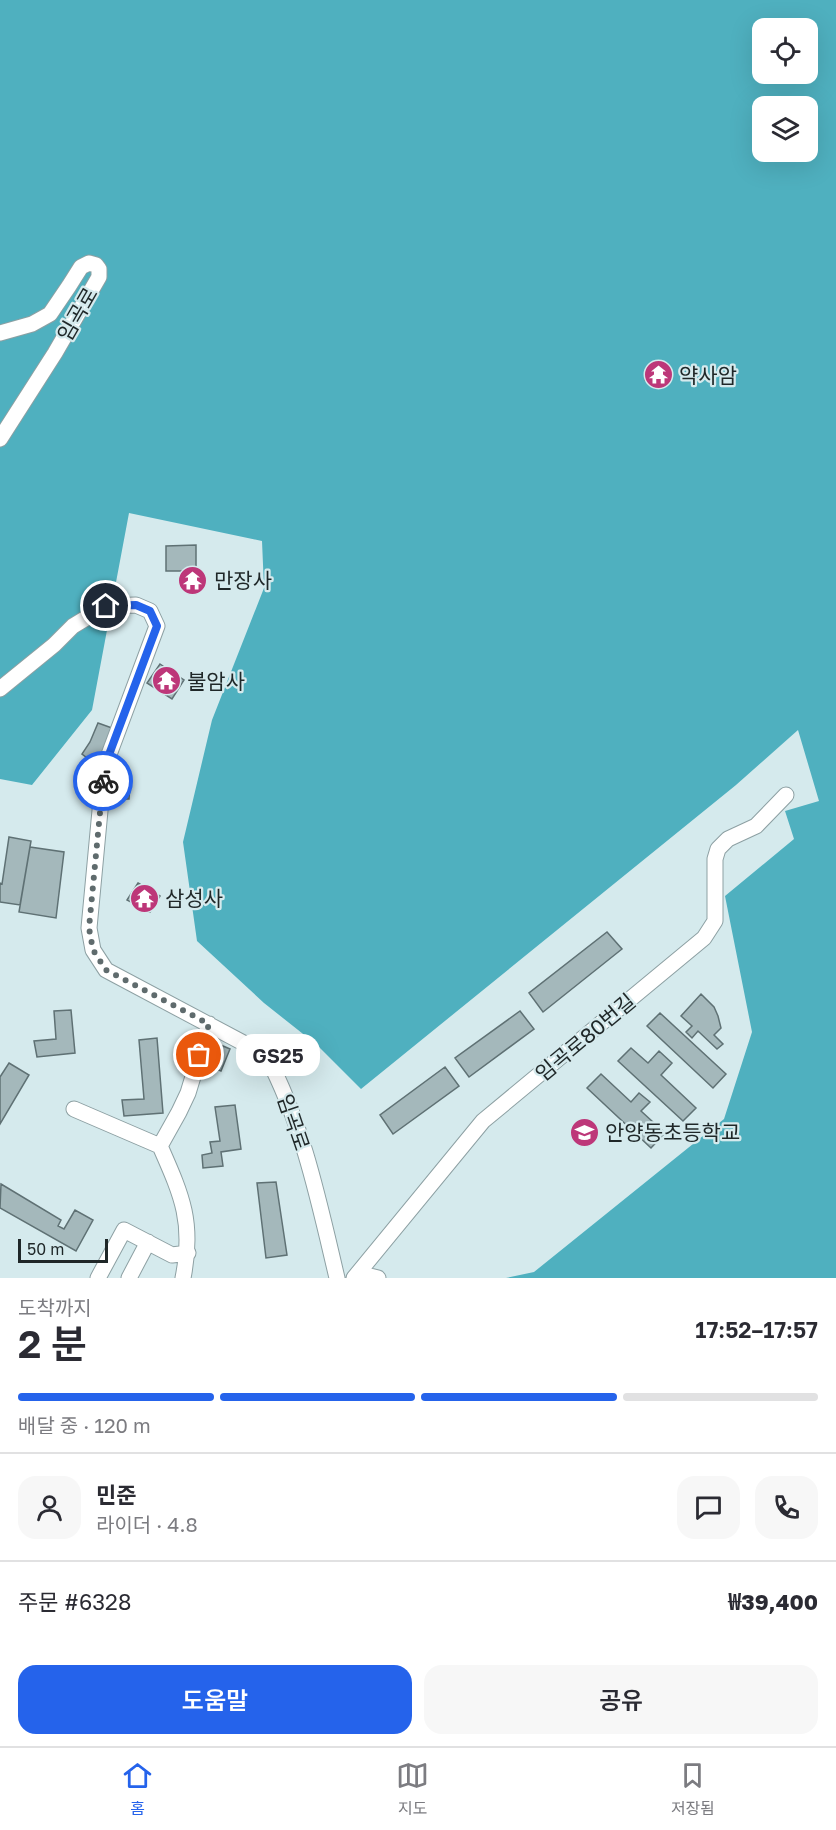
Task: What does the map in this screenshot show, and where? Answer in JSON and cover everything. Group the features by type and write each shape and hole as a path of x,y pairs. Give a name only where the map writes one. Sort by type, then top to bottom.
{"street":[{"name":"임곡로","path":"0,333 32,324 50,314 81,267 89,263 96,265 99,269 99,277 55,353 0,439"},
{"name":"임곡로","path":"0,689 54,645 73,626 106,606 136,605 150,611 157,626 104,768 89,928 93,950 106,970 266,1055 280,1082 305,1149 337,1278"},
{"name":"임곡로80번길","path":"356,1275 483,1120 704,938 715,921 715,859 718,849 728,839 756,826 786,795"},
{"path":"160,1146 188,1093 209,1024"},
{"path":"74,1109 160,1146 183,1203 188,1227 188,1253 183,1278"},
{"path":"98,1278 124,1230 172,1255 188,1253"},
{"path":"129,1278 148,1242"},
{"path":"356,1275 378,1278"}],"shaded area":[{"path":"0,0 836,0 836,1278 506,1278 534,1272 724,1119 752,1032 725,896 794,839 785,811 819,801 798,730 736,785 361,1089 317,1045 264,1003 197,941 183,842 212,720 264,588 262,541 129,513 92,710 32,785 0,779"}],"building":[{"name":"약사암","path":"657,361 670,369 659,388 645,380"},
{"name":"만장사","path":"196,545 196,571 166,571 166,546"},
{"name":"불암사","path":"160,664 184,680 172,699 147,683"},
{"path":"98,723 112,728 105,751 95,764 82,754"},
{"path":"114,784 130,784 129,799 114,799"},
{"path":"9,837 31,841 20,905 0,902 0,883 2,884"},
{"path":"30,847 64,852 56,918 19,912"},
{"name":"삼성사","path":"138,883 160,896 150,912 127,900"},
{"path":"607,932 622,949 543,1012 529,993"},
{"path":"701,994 714,1007 718,1016 721,1028 714,1035 723,1044 717,1049 698,1031 692,1038 686,1032 692,1026 681,1016"},
{"path":"71,1010 75,1053 37,1057 34,1041 56,1039 54,1011"},
{"path":"520,1011 534,1029 469,1077 455,1058"},
{"path":"660,1013 726,1074 713,1088 647,1026"},
{"path":"157,1038 163,1113 124,1116 122,1100 144,1099 139,1040"},
{"path":"216,1043 230,1049 221,1071 207,1065"},
{"path":"631,1048 648,1063 659,1051 672,1063 661,1075 696,1108 683,1121 618,1061"},
{"path":"9,1063 29,1075 0,1124 0,1077"},
{"path":"445,1067 459,1086 393,1134 380,1115"},
{"path":"601,1074 631,1102 639,1093 650,1102 641,1111 665,1133 651,1148 587,1088"},
{"path":"235,1105 241,1149 221,1152 223,1166 203,1168 202,1155 212,1153 210,1142 220,1141 215,1107"},
{"path":"276,1182 287,1255 266,1258 257,1183"},
{"path":"1,1184 61,1220 58,1226 64,1229 75,1210 93,1220 76,1251 0,1208"}],"way so far":[{"path":"103,781 89,928 93,950 106,970 209,1024 199,1055"}],"place":[{"name":"약사암","path":"658,375"},
{"name":"만장사","path":"193,580"},
{"name":"불암사","path":"166,681"},
{"name":"삼성사","path":"144,898"},
{"name":"GS25","path":"199,1055"},
{"name":"안양동초등학교","path":"584,1132"}],"route":[{"path":"103,781 104,768 157,626 150,611 136,605 106,606"}]}
